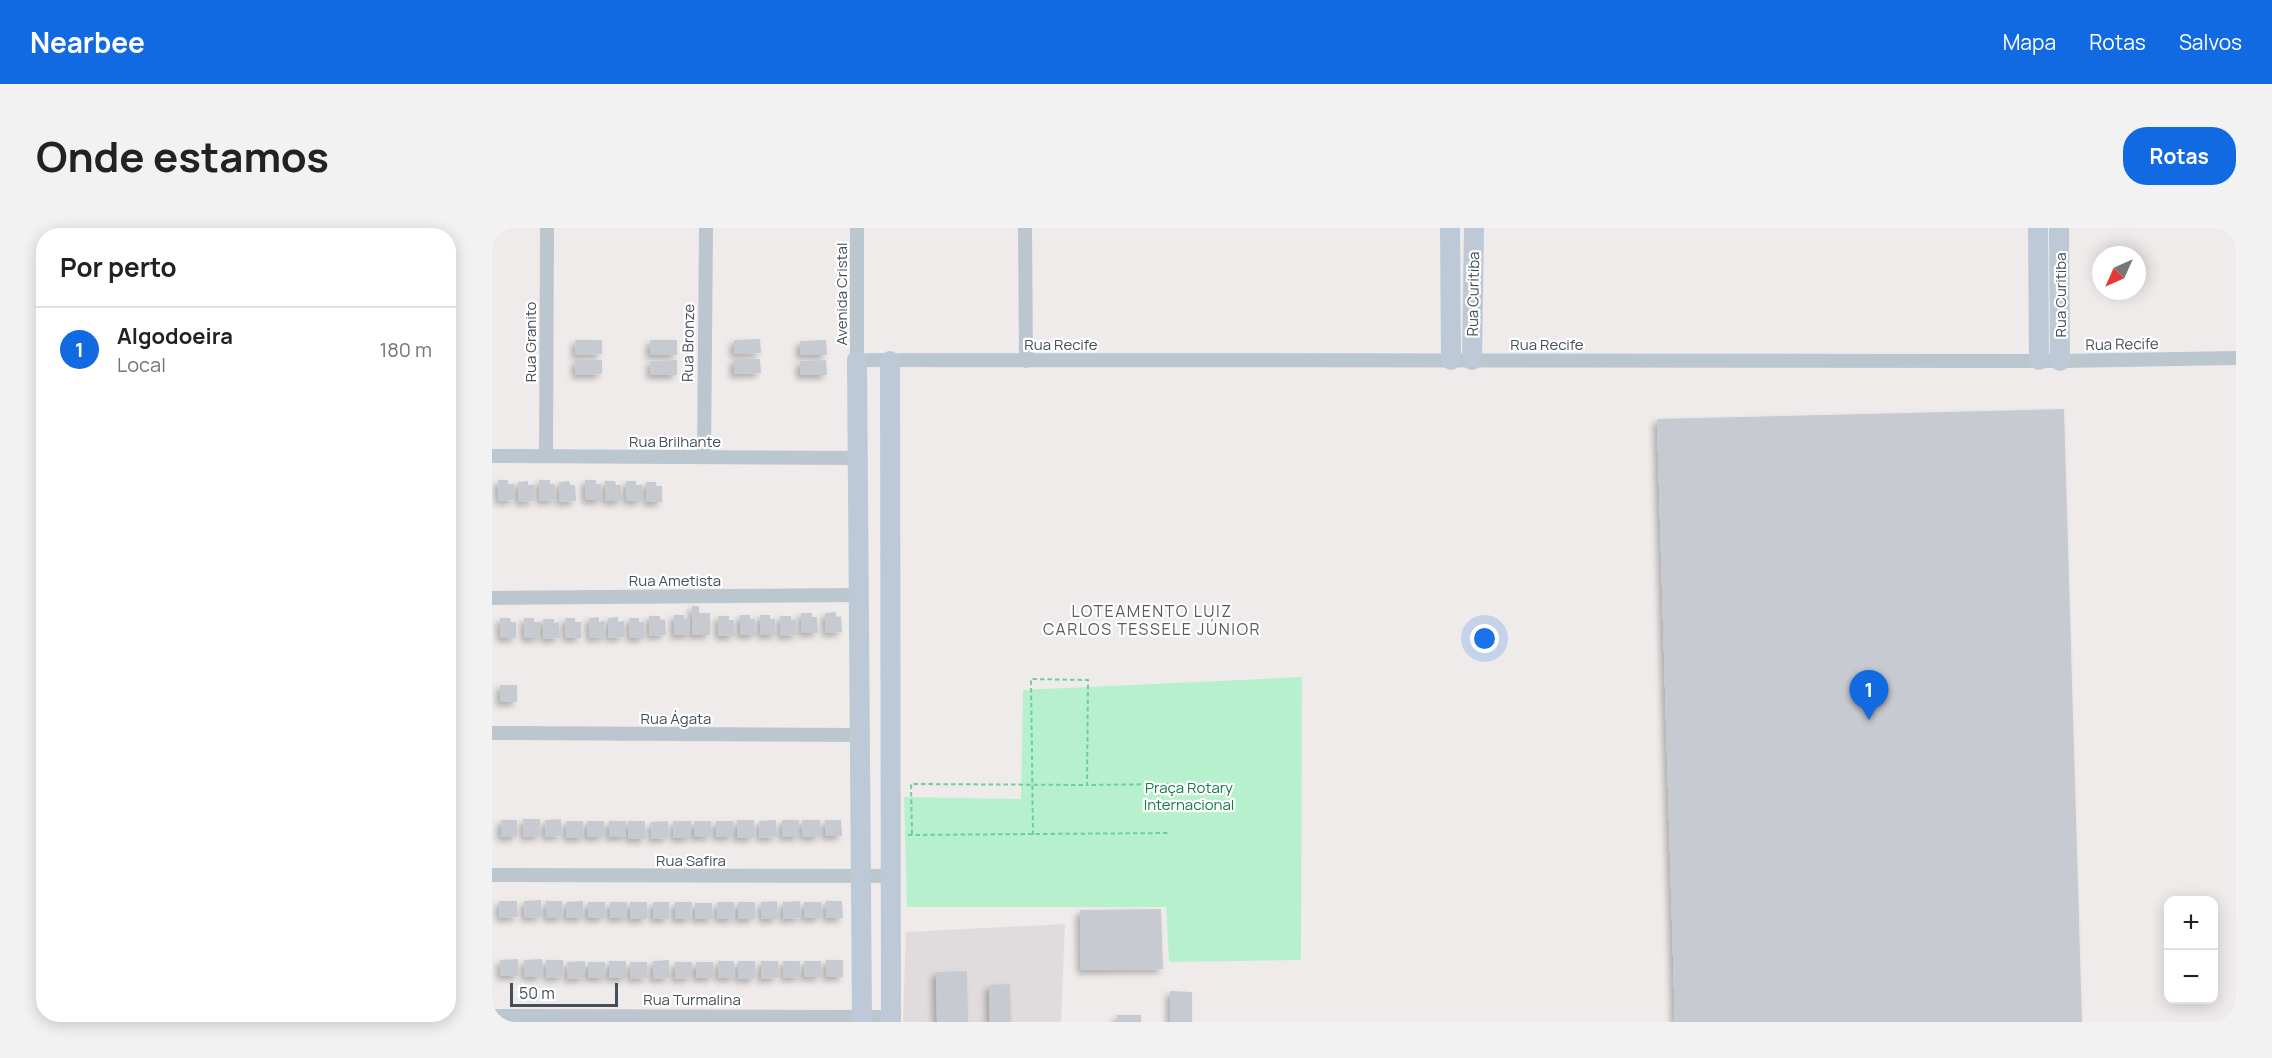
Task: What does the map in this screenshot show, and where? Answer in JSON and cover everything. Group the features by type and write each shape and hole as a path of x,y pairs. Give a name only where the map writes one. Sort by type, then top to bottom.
{"street":[{"name":"Rua Granito","path":"546,456 547,228"},
{"name":"Rua Bronze","path":"704,457 706,228"},
{"name":"Avenida Cristal","path":"857,228 858,360"},
{"path":"1025,228 1026,361"},
{"name":"Rua Curitiba","path":"1450,228 1451,360"},
{"name":"Rua Curitiba","path":"1472,360 1474,228"},
{"name":"Rua Curitiba","path":"2038,228 2039,360"},
{"name":"Rua Curitiba","path":"2059,228 2060,361"},
{"name":"Rua Recife","path":"858,360 2060,361 2236,358"},
{"path":"858,360 862,1019"},
{"path":"890,361 891,1019"},
{"name":"Rua Brilhante","path":"492,456 858,458"},
{"name":"Rua Ametista","path":"492,598 859,595"},
{"name":"Rua Ágata","path":"492,733 860,735"},
{"name":"Rua Safira","path":"492,875 891,876"},
{"name":"Rua Turmalina","path":"492,1016 891,1019"}],"path":[{"path":"1033,835 1031,679 1088,680 1087,785"},
{"path":"912,835 911,784 1169,784"},
{"path":"891,835 1169,833"}],"shaded area":[{"path":"1065,924 1061,1022 903,1022 906,932"}],"green space":[{"name":"Praça Rotary Internacional","path":"1302,677 1301,960 1169,962 1166,907 907,907 904,797 1021,799 1023,690"}],"building":[{"path":"760,339 761,353 734,354 734,340"},
{"path":"575,340 602,340 602,354 576,355"},
{"path":"650,340 677,340 677,355 650,355"},
{"path":"826,340 827,355 800,355 800,341"},
{"path":"734,359 760,359 761,373 734,374"},
{"path":"575,360 602,360 602,374 576,375"},
{"path":"677,360 677,375 651,375 650,361"},
{"path":"826,360 827,375 800,375 800,361"},
{"path":"2064,409 2082,1022 1675,1022 1657,419"},
{"path":"498,480 508,480 508,484 514,484 514,500 499,501"},
{"path":"539,480 550,480 550,484 555,484 556,500 540,501"},
{"path":"585,480 596,480 596,484 601,484 602,500 586,500"},
{"path":"528,481 528,485 534,485 534,501 519,502 518,482"},
{"path":"569,481 570,485 575,485 576,501 560,502 559,482"},
{"path":"605,481 615,481 616,485 621,485 622,501 606,501"},
{"path":"626,481 636,481 636,485 642,485 642,501 627,501"},
{"path":"646,482 656,482 656,486 662,486 662,502 647,502"},
{"path":"692,606 699,606 699,613 710,613 710,635 692,635"},
{"path":"836,612 836,617 841,616 842,632 826,633 825,613"},
{"path":"801,613 812,613 812,617 817,617 818,633 802,633"},
{"path":"674,615 684,615 684,619 689,619 690,635 674,635"},
{"path":"740,615 750,615 750,619 755,619 756,635 740,635"},
{"path":"760,615 770,615 770,619 775,619 776,635 761,635"},
{"path":"649,616 660,616 660,620 665,619 666,635 650,636"},
{"path":"718,616 729,616 729,620 734,620 735,636 719,636"},
{"path":"780,616 791,616 791,620 796,619 797,635 781,636"},
{"path":"599,617 599,622 605,621 606,637 590,638 589,618"},
{"path":"618,617 618,622 624,621 624,637 609,638 608,618"},
{"path":"500,618 510,618 511,622 516,622 516,638 501,638"},
{"path":"524,618 534,618 534,622 540,622 540,638 525,638"},
{"path":"565,618 575,618 575,622 581,622 581,638 566,638"},
{"path":"629,618 639,618 639,622 644,622 645,638 630,638"},
{"path":"543,619 554,619 554,623 559,622 560,638 544,639"},
{"path":"500,685 517,685 517,702 500,702"},
{"path":"523,819 540,819 541,836 524,837"},
{"path":"561,819 562,836 546,837 545,820"},
{"path":"501,820 517,820 517,837 501,837"},
{"path":"737,820 754,820 754,838 737,838"},
{"path":"776,820 777,837 760,838 759,821"},
{"path":"782,820 799,820 799,837 782,837"},
{"path":"802,820 820,820 820,837 803,837"},
{"path":"825,820 841,820 842,836 825,836"},
{"path":"566,821 583,821 584,838 567,838"},
{"path":"587,821 604,821 604,837 587,837"},
{"path":"609,821 626,821 626,837 609,837"},
{"path":"628,821 645,821 646,839 629,839"},
{"path":"668,821 669,838 652,839 651,822"},
{"path":"673,821 691,821 691,838 674,838"},
{"path":"694,821 711,821 711,837 694,837"},
{"path":"716,821 733,821 733,837 716,837"},
{"path":"541,900 542,917 525,918 524,901"},
{"path":"499,901 517,901 518,917 500,918"},
{"path":"546,901 562,901 563,918 547,918"},
{"path":"583,901 584,918 567,918 566,902"},
{"path":"777,901 778,919 762,919 761,902"},
{"path":"800,901 801,918 783,919 783,902"},
{"path":"826,901 842,901 843,918 826,918"},
{"path":"588,902 605,902 605,918 588,918"},
{"path":"610,902 627,902 627,918 610,918"},
{"path":"630,902 647,902 647,919 630,919"},
{"path":"653,902 669,902 669,919 653,919"},
{"path":"675,902 692,902 691,919 675,919"},
{"path":"717,902 734,902 735,919 718,919"},
{"path":"738,902 755,902 755,919 738,919"},
{"path":"804,902 821,902 821,918 804,918"},
{"path":"695,903 712,903 713,919 695,919"},
{"path":"1161,909 1163,969 1081,970 1080,910"},
{"path":"518,959 519,976 501,976 500,960"},
{"path":"542,959 542,977 525,977 524,960"},
{"path":"546,960 563,960 564,977 547,978"},
{"path":"669,960 670,978 653,979 653,961"},
{"path":"826,960 843,960 843,977 826,977"},
{"path":"585,961 585,978 568,979 567,962"},
{"path":"609,961 626,961 626,978 609,978"},
{"path":"718,961 734,961 735,978 718,978"},
{"path":"738,961 755,961 755,979 738,979"},
{"path":"761,961 778,961 778,978 761,979"},
{"path":"783,961 800,961 801,977 784,978"},
{"path":"804,961 821,961 821,977 804,977"},
{"path":"588,962 605,962 606,978 588,978"},
{"path":"630,962 647,962 648,978 631,979"},
{"path":"675,962 692,962 692,978 675,979"},
{"path":"696,962 713,962 713,978 696,978"},
{"path":"967,971 968,1022 937,1022 936,972"},
{"path":"1010,984 1011,1022 990,1022 989,985"},
{"path":"1170,991 1192,992 1192,1022 1170,1022"},
{"path":"1117,1015 1141,1015 1141,1022 1117,1022"}],"place":[{"name":"Algodoeira","path":"1869,720"}],"district":[{"name":"LOTEAMENTO LUIZ CARLOS TESSELE JÚNIOR","path":"1152,620"}]}
